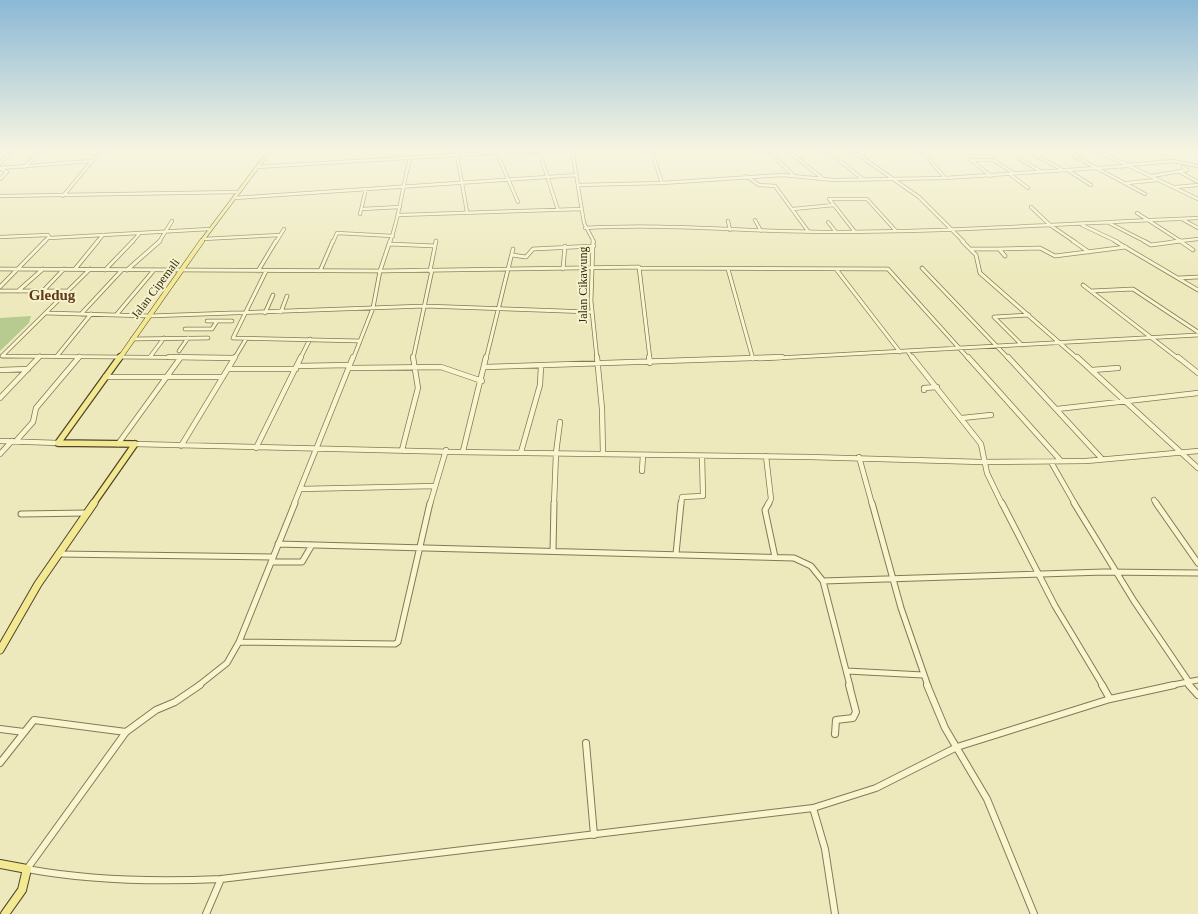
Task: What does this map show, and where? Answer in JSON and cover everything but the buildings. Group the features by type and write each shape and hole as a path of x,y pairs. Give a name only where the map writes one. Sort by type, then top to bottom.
{"main road":[{"name":"Jalan Cipemali","path":"58,443 239,192"},
{"path":"58,443 135,444"},
{"path":"0,650 38,584 135,444"},
{"path":"0,864 27,869 22,890 5,914"}],"street":[{"path":"63,196 67,192"},
{"path":"0,196 247,196 321,192"},
{"path":"360,214 365,192"},
{"path":"401,192 394,236 380,271 373,308 239,642 217,674 175,702 156,710 126,732 27,869 67,878 142,883 221,879 813,808 850,798 876,788 957,747 1110,699 1198,680"},
{"path":"462,192 467,212"},
{"path":"514,192 518,202"},
{"path":"552,192 558,210"},
{"name":"Jalan Cikawung","path":"579,192 586,228 594,242 591,312 602,409 603,454"},
{"path":"779,192 808,232"},
{"path":"912,192 977,256 980,273 1061,342 1198,468"},
{"path":"1141,192 1145,194"},
{"path":"1183,192 1198,199"},
{"path":"855,232 829,198 867,198 896,231"},
{"path":"792,209 834,205"},
{"path":"362,209 400,206"},
{"path":"1032,207 1050,225 1089,252"},
{"path":"399,215 581,209"},
{"path":"1137,213 1192,250"},
{"path":"1182,218 1198,228"},
{"path":"586,228 630,224 730,230 855,232 1198,218"},
{"path":"755,220 761,231"},
{"path":"127,270 160,242 172,221"},
{"path":"728,221 730,230"},
{"path":"828,222 836,232"},
{"path":"1109,222 1150,245 1198,239"},
{"path":"1080,224 1126,247 1198,290"},
{"path":"258,271 284,229"},
{"path":"0,289 48,238 210,230"},
{"path":"105,270 119,258 140,233"},
{"path":"320,271 337,233 394,236"},
{"path":"0,237 48,235 48,238"},
{"path":"75,269 103,235"},
{"path":"203,239 280,235"},
{"path":"402,450 417,393 414,379 418,366 414,358 426,306 436,241"},
{"path":"390,244 435,246"},
{"path":"563,269 565,246"},
{"path":"512,255 526,257 534,248 594,246"},
{"path":"971,250 1039,248 1054,256 1126,247"},
{"path":"464,451 486,367 513,249"},
{"path":"999,249 1005,256"},
{"path":"0,269 258,271 592,268 888,269 1061,461"},
{"path":"640,268 650,363"},
{"path":"922,268 1057,409 1102,459"},
{"path":"18,291 43,269"},
{"path":"43,291 64,269"},
{"path":"728,269 753,359"},
{"path":"836,269 900,352"},
{"path":"1,357 90,270"},
{"path":"81,314 122,270"},
{"path":"117,314 154,270"},
{"path":"266,271 232,337 246,339 360,341"},
{"path":"1179,278 1198,278"},
{"path":"1083,285 1198,373"},
{"path":"0,289 68,291"},
{"path":"1090,291 1133,289 1198,334"},
{"path":"265,313 273,295"},
{"path":"281,312 287,296"},
{"path":"47,313 149,316 426,306 591,312"},
{"path":"57,356 68,339 92,314"},
{"path":"228,327 235,314"},
{"path":"1022,345 994,316 1029,315"},
{"path":"207,321 232,321"},
{"path":"185,329 212,328 217,321"},
{"path":"486,367 650,363 908,352 1198,334"},
{"path":"150,357 164,338"},
{"path":"179,351 188,338"},
{"path":"132,339 208,338"},
{"path":"181,446 246,339"},
{"path":"256,448 310,340"},
{"path":"908,352 981,444 987,473 1038,574 1082,654 1110,699"},
{"path":"0,398 40,356"},
{"path":"0,454 33,422 36,408 80,356"},
{"path":"1,357 234,358"},
{"path":"118,445 181,358"},
{"path":"228,369 350,366 444,367 482,381"},
{"path":"521,452 540,385 541,366"},
{"path":"1092,370 1118,368"},
{"path":"0,370 28,369"},
{"path":"104,377 223,376"},
{"path":"924,390 924,388 937,387"},
{"path":"1057,409 1198,393"},
{"path":"962,418 991,415"},
{"path":"552,551 556,453 560,422"},
{"path":"0,441 58,443"},
{"path":"135,444 643,455 860,457 985,462 1051,462 1198,451"},
{"path":"239,642 396,644 399,641 409,602 419,548 446,450"},
{"path":"642,471 643,455"},
{"path":"676,554 682,497 703,496 702,456"},
{"path":"766,456 771,499 765,510 775,557"},
{"path":"860,457 894,582 923,675 940,718 987,798 1034,914"},
{"path":"1051,462 1082,520 1198,696"},
{"path":"300,489 435,486"},
{"path":"1154,500 1198,563"},
{"path":"21,514 87,513"},
{"path":"278,544 775,557 804,560 819,572 823,581 847,672 856,715 851,719 836,720 834,725 835,734"},
{"path":"60,554 302,562 312,544"},
{"path":"823,581 894,582 1115,571 1198,573"},
{"path":"847,672 923,675"},
{"path":"0,763 36,720 126,732"},
{"path":"0,729 24,732"},
{"path":"586,743 594,834"},
{"path":"813,808 825,849 835,914"},
{"path":"206,914 221,879"}],"green space":[{"path":"31,316 29,323 0,351 0,318"}],"district":[{"name":"Gledug","path":"52,296"}]}
